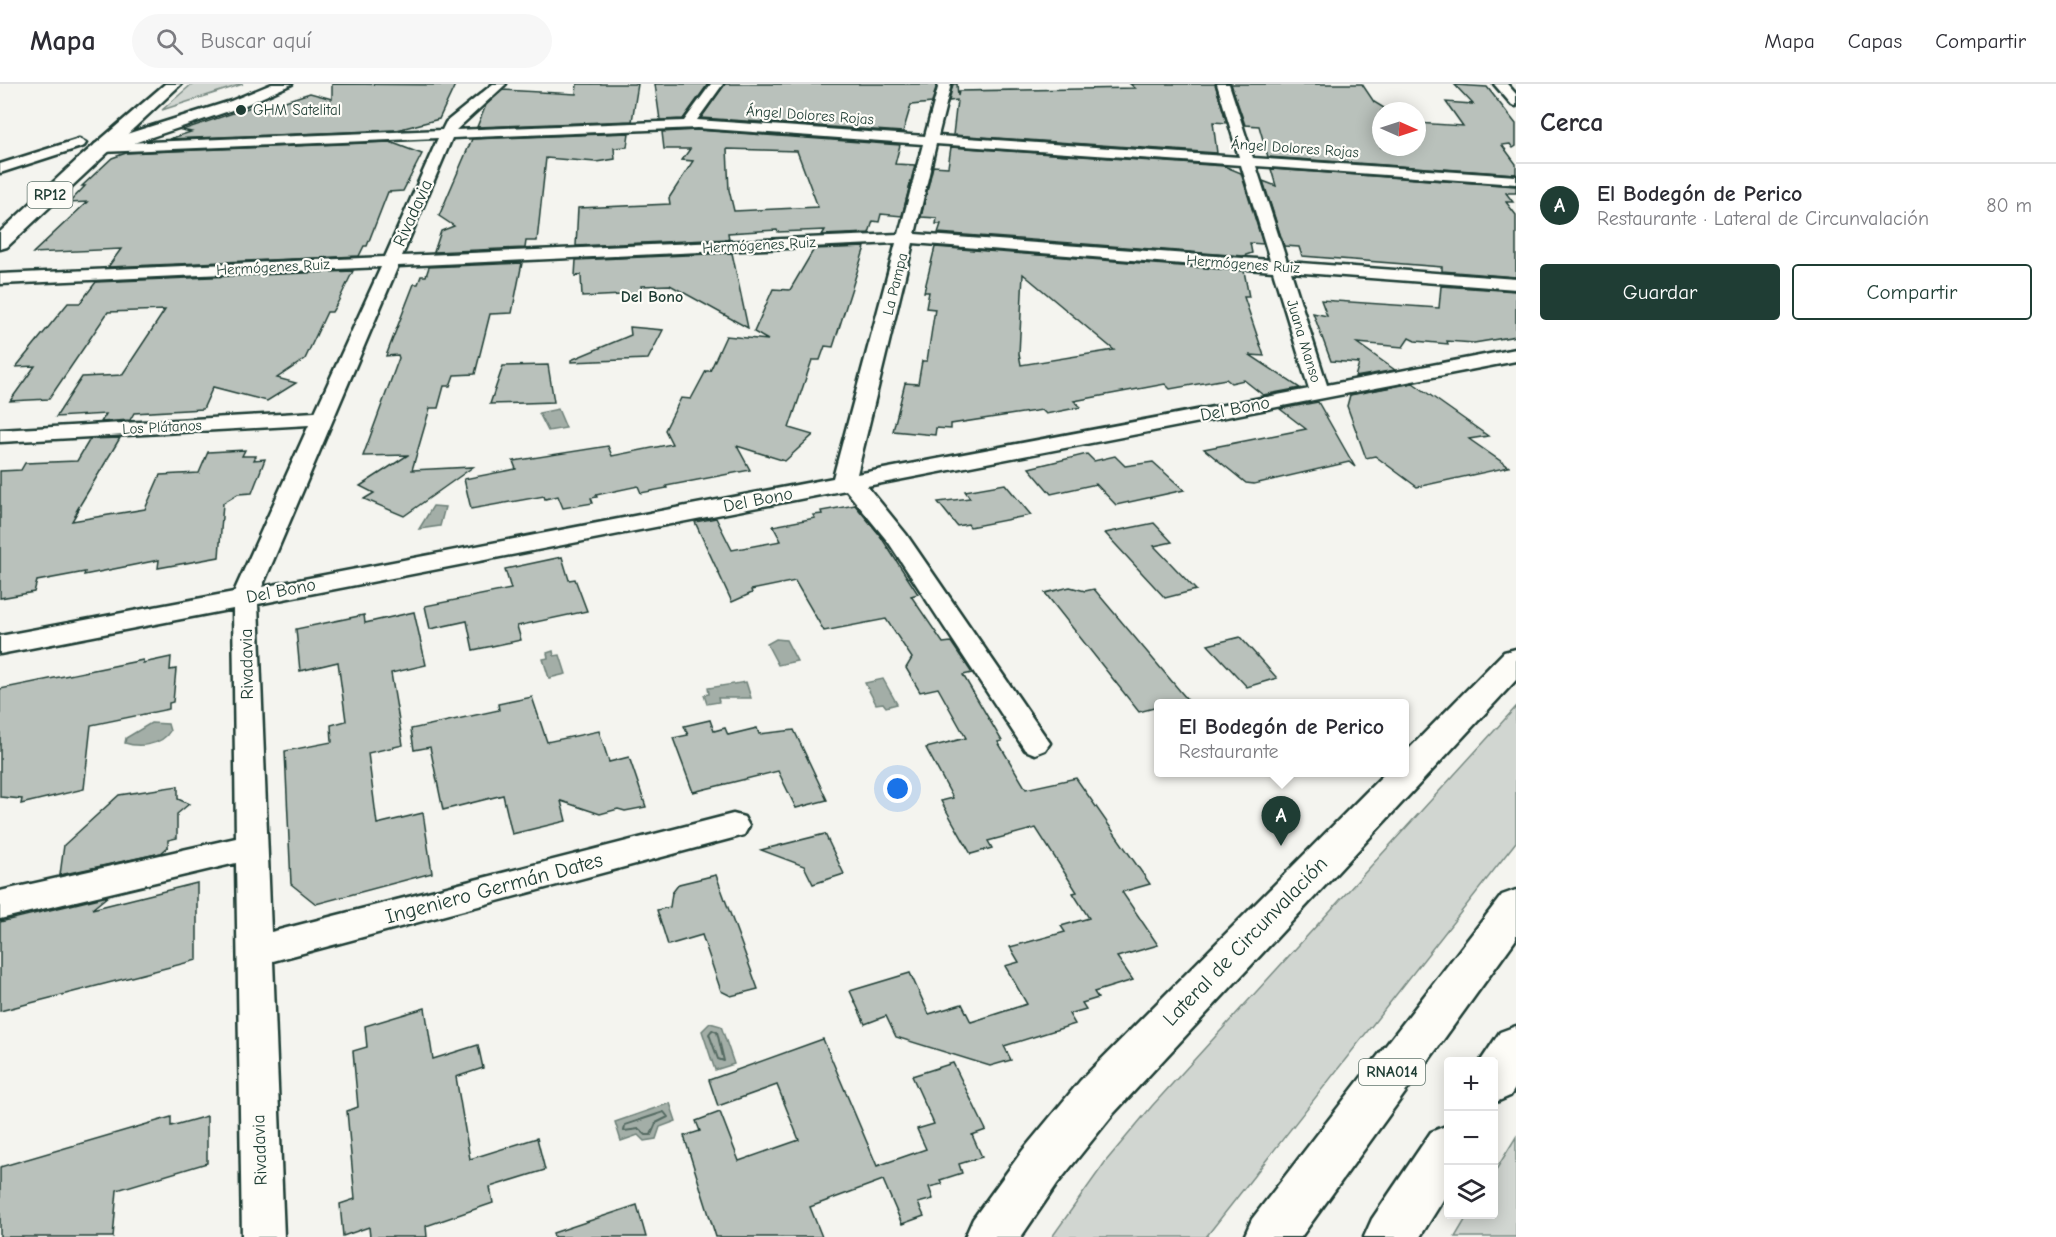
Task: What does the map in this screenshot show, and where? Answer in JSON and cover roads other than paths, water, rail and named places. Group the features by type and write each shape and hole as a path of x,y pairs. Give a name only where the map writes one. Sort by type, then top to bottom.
{"main road":[{"name":"RP12","path":"48,170 174,84"},
{"path":"89,142 236,104 285,84"},
{"name":"RP12","path":"0,243 89,142"},
{"name":"Lateral de Circunvalación","path":"1409,772 1516,660"},
{"name":"Lateral de Circunvalación","path":"991,1237 1040,1167 1097,1097 1404,777"},
{"name":"RNA014","path":"1270,1237 1516,907"},
{"path":"1498,1075 1516,1047"},
{"path":"1390,1237 1444,1156"}],"street":[{"name":"Rivadavia","path":"263,1237 246,598 451,125 500,84"},
{"path":"688,124 717,84"},
{"name":"La Pampa","path":"847,483 945,84"},
{"name":"Juana Manso","path":"1223,84 1320,393"},
{"path":"1500,84 1515,101"},
{"name":"Ángel Dolores Rojas","path":"0,169 89,142 688,124 1516,180"},
{"name":"Hermógenes Ruiz","path":"0,279 907,238 1516,284"},
{"name":"Del Bono","path":"0,645 1516,355"},
{"name":"Los Plátanos","path":"0,436 323,418"},
{"path":"847,483 898,538 1035,743"},
{"name":"Ingeniero Germán Dates","path":"255,951 733,826"},
{"path":"0,906 252,847"}],"water":[{"path":"558,409 566,428 548,431 539,413"},
{"path":"433,506 445,507 440,526 419,529"},
{"path":"776,639 786,640 797,661 778,665 767,644"},
{"path":"553,651 554,656 560,655 566,674 549,678 543,659 548,658 547,653"},
{"path":"883,679 897,704 886,707 883,703 876,704 865,683"},
{"path":"746,682 751,698 718,698 719,702 707,704 704,695 709,694 708,688"},
{"path":"151,723 168,724 170,731 162,739 150,744 125,743 126,738"},
{"path":"710,1023 721,1026 734,1064 715,1070 702,1031"},
{"path":"670,1103 676,1121 660,1127 656,1139 644,1141 638,1135 621,1141 615,1122"}],"place":[{"name":"GHM Satelital","path":"241,110"},
{"name":"El Bodegón de Perico","path":"1281,846"}],"district":[{"name":"Del Bono","path":"652,297"}]}
